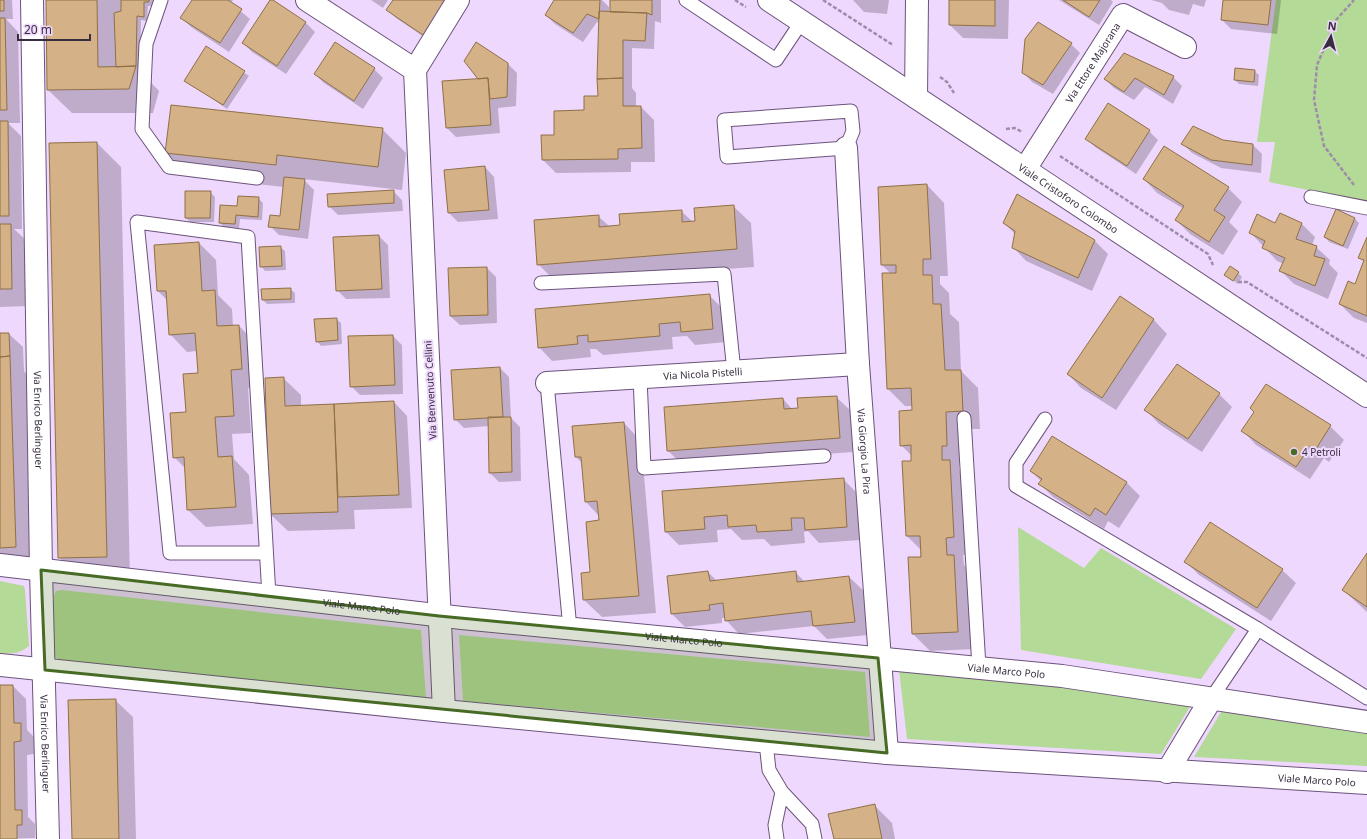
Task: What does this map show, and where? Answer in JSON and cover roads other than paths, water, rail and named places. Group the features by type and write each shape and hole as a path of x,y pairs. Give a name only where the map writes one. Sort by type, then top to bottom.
{"street":[{"name":"Via Enrico Berlinguer","path":"32,0 41,570 45,670 48,839"},
{"path":"307,0 415,70 458,0"},
{"name":"Viale Cristoforo Colombo","path":"769,0 1367,396"},
{"path":"916,97 918,61 917,0"},
{"name":"Via Ettore Majorana","path":"1025,169 1123,15 1185,47"},
{"name":"Via Benvenuto Cellini","path":"415,70 444,711"},
{"name":"Via Giorgio La Pira","path":"846,148 858,364 886,753"},
{"name":"Via Nicola Pistelli","path":"547,383 858,364"},
{"name":"Viale Marco Polo","path":"0,565 439,616 878,658 979,666 1062,676 1367,722"},
{"name":"Viale Marco Polo","path":"0,665 444,711 886,753 1167,772 1367,783"},
{"path":"1167,772 1211,699"}],"lane":[{"path":"161,0 146,44 142,129 168,167 257,178"},
{"path":"686,0 776,60 802,21"},
{"path":"851,111 853,131 846,148 727,157 724,120 851,111"},
{"path":"1311,198 1367,208"},
{"path":"265,553 170,553 138,222 248,237 268,596"},
{"path":"541,283 724,274 734,372"},
{"path":"640,378 644,468 824,456"},
{"path":"547,383 570,629"},
{"path":"964,418 979,666"},
{"path":"1046,419 1016,463 1016,486 1258,629 1367,698"},
{"path":"1211,699 1258,629"},
{"path":"766,742 769,770 782,792 812,824 815,839"},
{"path":"778,839 775,825 782,792"}],"place":[{"name":"4 Petroli","path":"1294,452"}]}
